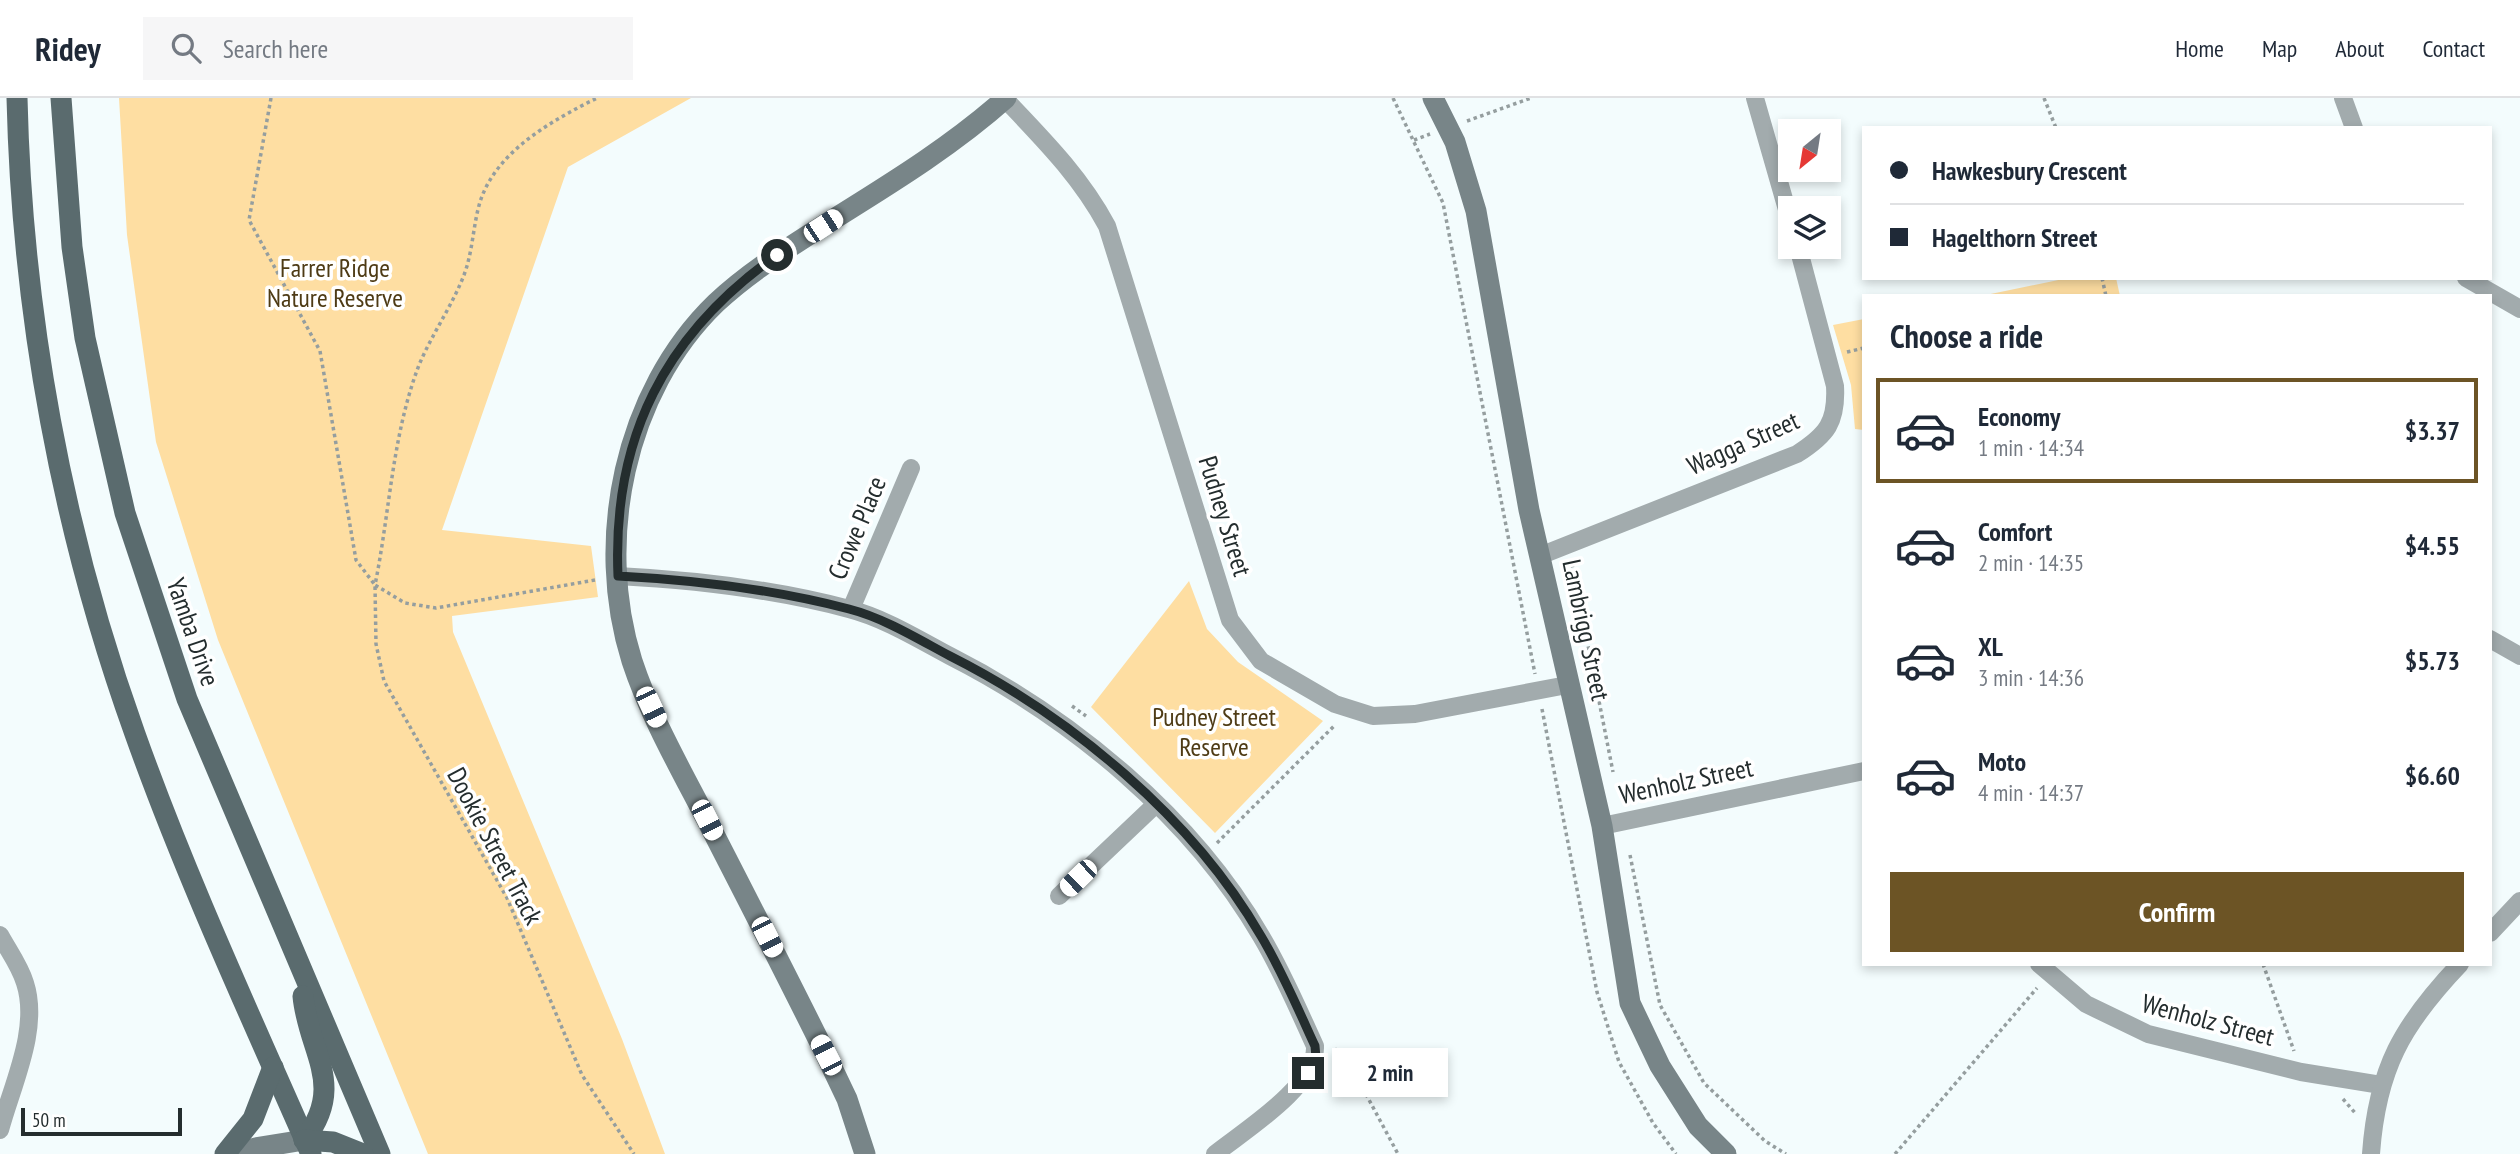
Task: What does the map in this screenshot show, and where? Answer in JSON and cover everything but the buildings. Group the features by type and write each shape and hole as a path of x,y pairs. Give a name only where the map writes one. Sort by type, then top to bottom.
{"main road":[{"path":"17,98 25,250 38,349 76,539 134,732 169,826 273,1067 302,1149"},
{"name":"Yamba Drive","path":"61,98 70,234 85,338 125,513 187,699 380,1154"},
{"path":"301,971 305,1017 322,1060 324,1087 320,1114 302,1149"},
{"path":"225,1154 253,1119 273,1067"},
{"path":"302,1149 333,1142 363,1154"}],"street":[{"name":"Lambrigg Street","path":"1433,98 1455,142 1476,211 1529,510 1542,555 1570,694 1602,826 1630,1003 1666,1076 1698,1126 1726,1154"},
{"path":"1755,98 1783,196"},
{"path":"2343,98 2353,126"},
{"path":"865,1154 848,1099 642,688 622,620 616,527 622,477 647,406 691,331 744,278 933,155 1006,99"},
{"name":"Pudney Street","path":"1006,99 1072,173 1107,226 1230,620 1261,661 1297,685 1349,711 1373,716 1415,714 1570,694"},
{"name":"Wagga Street","path":"1542,555 1797,454 1814,443 1829,428 1836,408 1835,386 1801,259"},
{"path":"2469,280 2520,309"},
{"name":"Crowe Place","path":"851,609 911,468"},
{"path":"618,576 680,579 751,589 851,609 982,673 1056,718 1093,746 1155,805 1197,848 1262,937 1315,1046 1316,1058 1296,1088 1215,1154"},
{"path":"2492,640 2520,656"},
{"name":"Wenholz Street","path":"1602,826 1862,771"},
{"path":"1059,896 1155,805"},
{"path":"2492,931 2520,901"},
{"path":"0,935 25,981 30,1008 28,1031 0,1130"},
{"path":"2371,1154 2381,1085 2407,1028 2427,999 2458,966"},
{"name":"Wenholz Street","path":"2044,969 2086,1004 2148,1034 2301,1072 2381,1085"},
{"path":"244,1154 255,1148 302,1149"}],"path":[{"path":"271,98 249,220 320,351 356,560 375,585 405,603 436,608 618,576"},
{"name":"Dookie Street Track","path":"597,98 537,132 513,153 489,183 481,198 465,273 419,366 394,460 375,585 376,644 384,681 394,703 507,898 582,1075 634,1154"},
{"path":"1393,98 1444,203 1597,992 1619,1062 1653,1123 1676,1154"},
{"path":"1413,140 1531,98"},
{"path":"2044,98 2055,126"},
{"path":"1568,544 1615,781"},
{"path":"1529,709 1540,699 1570,694 1599,700"},
{"path":"1070,705 1091,720"},
{"path":"1209,839 1214,846 1349,711"},
{"path":"1623,821 1660,1005 1704,1083 1766,1141 1786,1154"},
{"path":"1895,1154 2044,969"},
{"path":"1329,1044 1345,1055 1398,1154"}],"green space":[{"name":"Farrer Ridge Nature Reserve","path":"119,98 691,98 568,167 442,530 591,546 598,597 452,616 453,632 622,1039 665,1154 428,1154 218,640 156,442 127,235"},
{"path":"2058,280 2116,280 2120,294 1991,294"},
{"path":"1862,319 1862,430 1855,429 1851,385 1833,325"},
{"name":"Pudney Street Reserve","path":"1189,581 1207,629 1238,662 1323,721 1215,833 1091,707"}],"route":[{"path":"777,255 744,278 714,305 691,331 647,406 622,477 616,536 618,576 680,579 751,589 851,609 901,631 982,673 1056,718 1093,746 1155,805 1197,848 1241,906 1262,937 1315,1046 1316,1058 1308,1073"}]}
